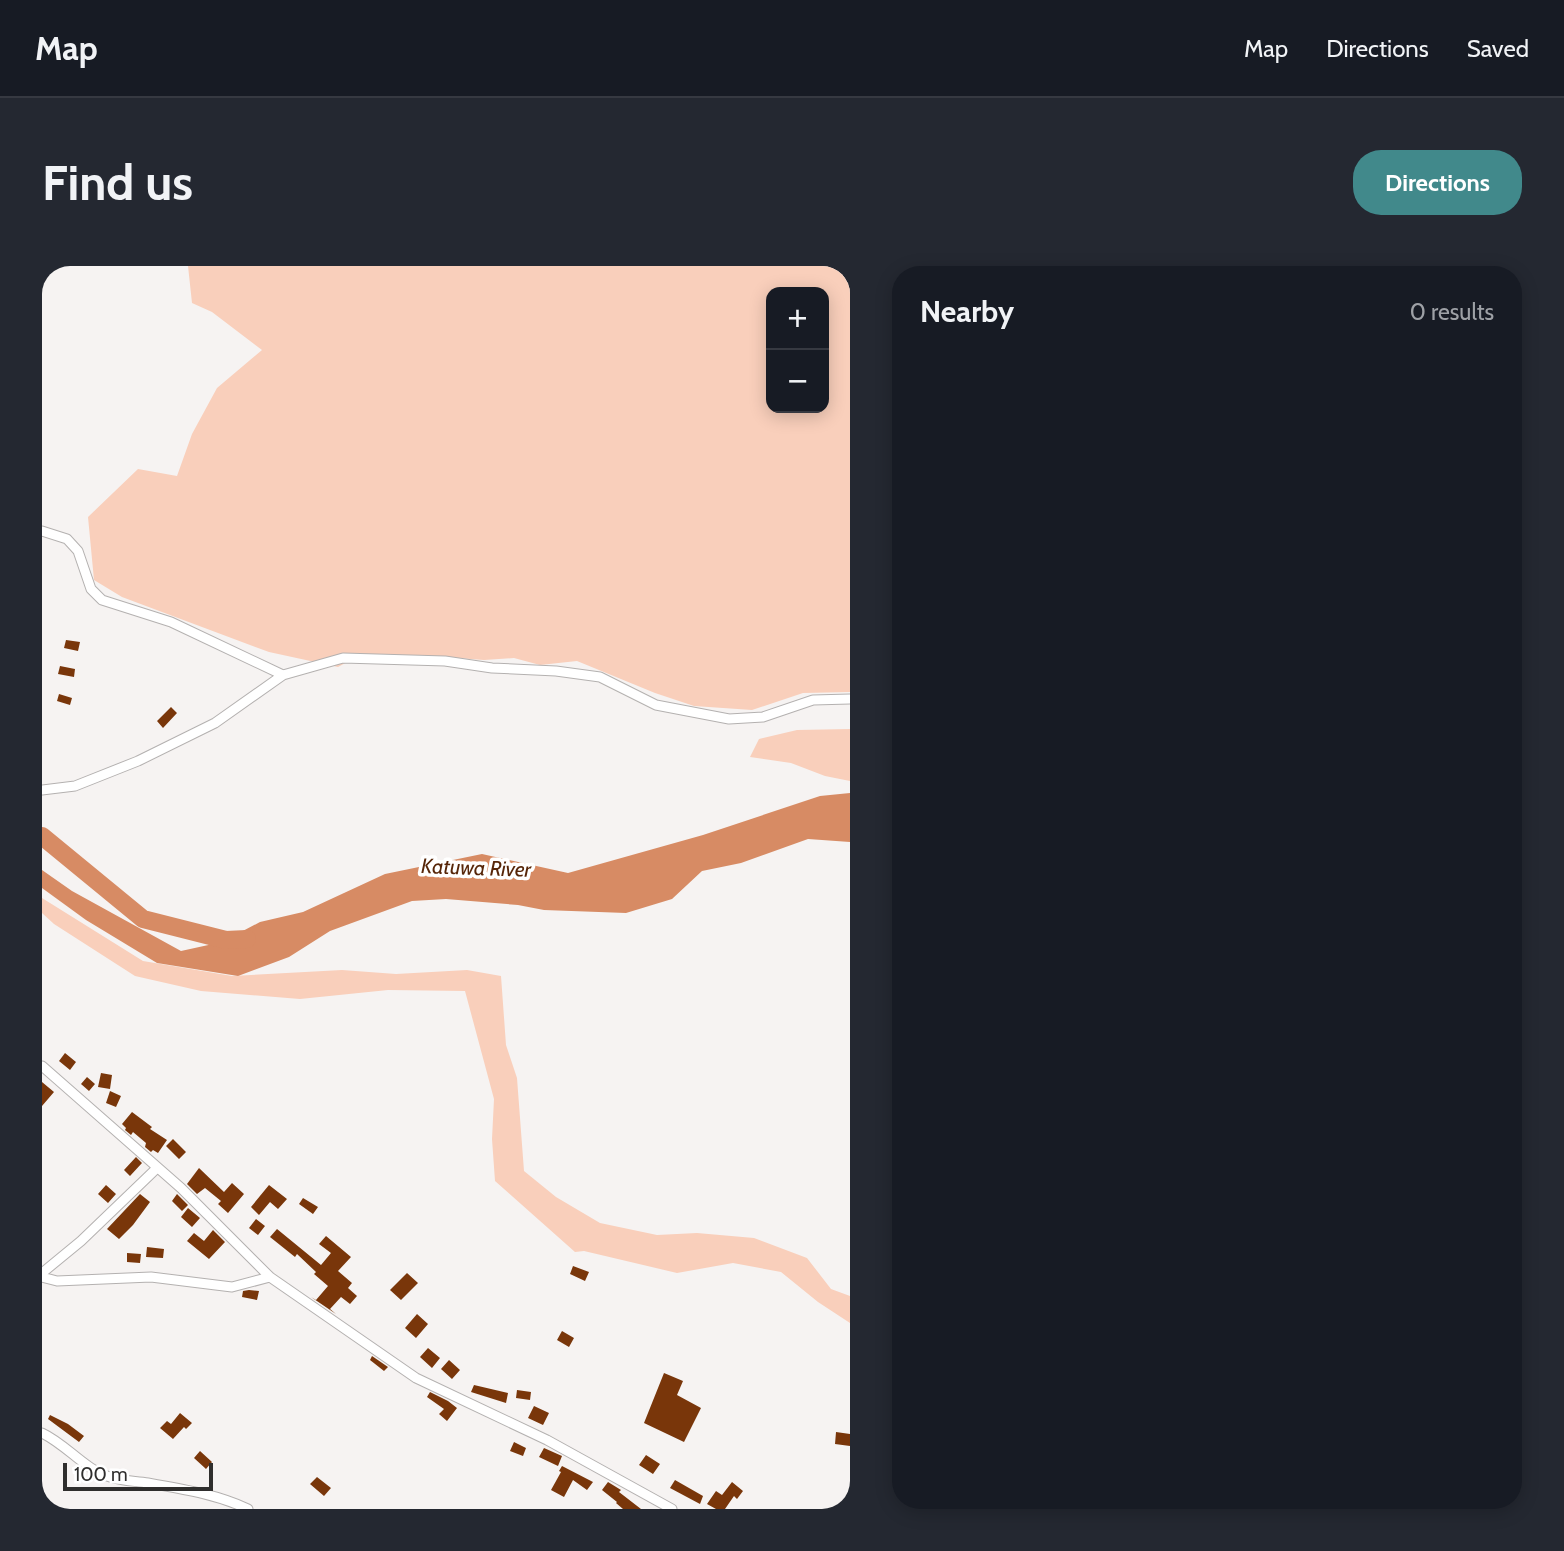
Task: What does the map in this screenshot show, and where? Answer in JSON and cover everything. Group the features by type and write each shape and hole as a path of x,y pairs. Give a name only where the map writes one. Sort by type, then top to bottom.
{"street":[{"path":"42,531 67,539 78,551 92,589 102,600 171,622 283,675"},
{"path":"42,790 75,786 138,761 215,723 283,675 343,658 445,661 492,668 556,671 600,677 656,705 729,719 763,717 813,701 850,699"},
{"path":"42,1066 157,1168 271,1277 416,1378 547,1440 672,1509"},
{"path":"157,1168 42,1275 57,1281 151,1277 232,1287 271,1277"},
{"path":"42,1433 56,1439 109,1477 187,1489 229,1500 248,1509"}],"shaded area":[{"path":"188,266 850,266 850,692 803,693 752,710 694,706 577,661 540,665 514,658 484,660 418,655 360,655 338,667 269,652 122,597 94,580 88,517 138,469 177,476 192,434 217,388 262,350 212,312 192,303"},
{"path":"850,729 850,781 825,776 791,763 750,757 759,739 797,730"},
{"path":"42,898 143,961 232,976 342,970 396,974 467,970 501,976 506,1045 517,1078 524,1171 556,1197 600,1223 657,1235 697,1233 754,1238 807,1258 831,1289 850,1296 850,1323 818,1302 781,1272 733,1263 677,1273 584,1251 575,1252 495,1181 492,1139 494,1099 465,991 388,990 300,999 201,991 135,976 54,924 42,913"}],"water":[{"path":"850,793 850,842 808,839 741,863 702,871 672,899 626,913 544,910 446,899 412,901 330,931 289,957 238,976 157,963 86,920 42,888 42,870 72,891 181,951 222,942 260,922 303,912 385,874 482,854 568,873 703,835 820,796"}],"building":[{"path":"66,640 80,642 78,651 64,648"},
{"path":"60,666 75,669 74,677 58,674"},
{"path":"59,694 72,698 70,705 57,701"},
{"path":"171,707 177,713 163,728 157,721"},
{"path":"65,1053 76,1062 70,1070 59,1061"},
{"path":"101,1073 112,1075 110,1089 98,1087"},
{"path":"87,1077 95,1084 89,1091 81,1084"},
{"path":"42,1082 54,1092 42,1106"},
{"path":"110,1091 121,1096 116,1107 106,1103"},
{"path":"132,1112 167,1140 158,1153 153,1150 151,1152 145,1147 146,1143 133,1132 131,1135 125,1130 122,1124"},
{"path":"173,1139 186,1152 179,1159 166,1146"},
{"path":"136,1157 142,1163 130,1176 124,1170"},
{"path":"199,1168 224,1192 232,1183 244,1194 228,1213 218,1204 221,1201 205,1188 197,1194 187,1184"},
{"path":"106,1185 116,1194 108,1203 98,1194"},
{"path":"269,1185 287,1199 278,1209 270,1202 259,1215 251,1207"},
{"path":"140,1194 150,1202 119,1239 107,1229"},
{"path":"177,1194 188,1205 182,1211 172,1201"},
{"path":"303,1198 318,1207 313,1214 299,1204"},
{"path":"188,1208 200,1218 192,1227 181,1217"},
{"path":"256,1219 265,1226 258,1235 249,1228"},
{"path":"277,1229 321,1265 331,1253 319,1244 326,1236 351,1257 338,1271 352,1283 348,1288 357,1296 350,1304 341,1297 330,1309 336,1314 311,1297 316,1300 328,1286 297,1254 295,1257 270,1237"},
{"path":"213,1230 225,1242 209,1259 187,1241 194,1233 204,1241"},
{"path":"147,1247 164,1249 163,1258 146,1257"},
{"path":"127,1253 141,1254 140,1263 127,1262"},
{"path":"573,1266 589,1272 585,1281 570,1274"},
{"path":"407,1273 418,1283 401,1300 390,1290"},
{"path":"243,1291 259,1291 257,1300 242,1297"},
{"path":"417,1314 428,1324 416,1338 405,1328"},
{"path":"562,1331 574,1338 569,1347 557,1340"},
{"path":"428,1348 440,1358 432,1368 420,1357"},
{"path":"372,1356 388,1367 384,1371 370,1360"},
{"path":"449,1360 460,1370 452,1379 441,1369"},
{"path":"664,1373 683,1381 677,1395 701,1408 684,1442 644,1423"},
{"path":"474,1385 508,1393 506,1403 471,1392"},
{"path":"517,1390 531,1392 530,1400 516,1398"},
{"path":"430,1392 457,1408 447,1421 439,1414 444,1409 427,1397"},
{"path":"534,1406 549,1413 543,1425 528,1418"},
{"path":"180,1413 192,1423 173,1439 160,1428 167,1421 171,1424"},
{"path":"50,1415 84,1436 79,1442 48,1419"},
{"path":"836,1432 850,1434 850,1446 835,1444"},
{"path":"514,1442 526,1448 523,1456 510,1451"},
{"path":"544,1448 562,1456 558,1466 539,1457"},
{"path":"200,1451 212,1462 206,1469 194,1458"},
{"path":"646,1455 660,1464 653,1474 639,1465"},
{"path":"562,1466 593,1482 587,1490 573,1480 564,1497 551,1490"},
{"path":"317,1477 331,1488 324,1496 310,1484"},
{"path":"675,1480 703,1496 700,1504 670,1488"},
{"path":"608,1482 641,1509 623,1509 602,1490"},
{"path":"732,1482 743,1491 737,1499 734,1496 725,1509 716,1509 707,1504 716,1491 722,1495"}],"waterway":[{"name":"Katuwa River","path":"42,836 143,919 226,940 247,939"}]}
